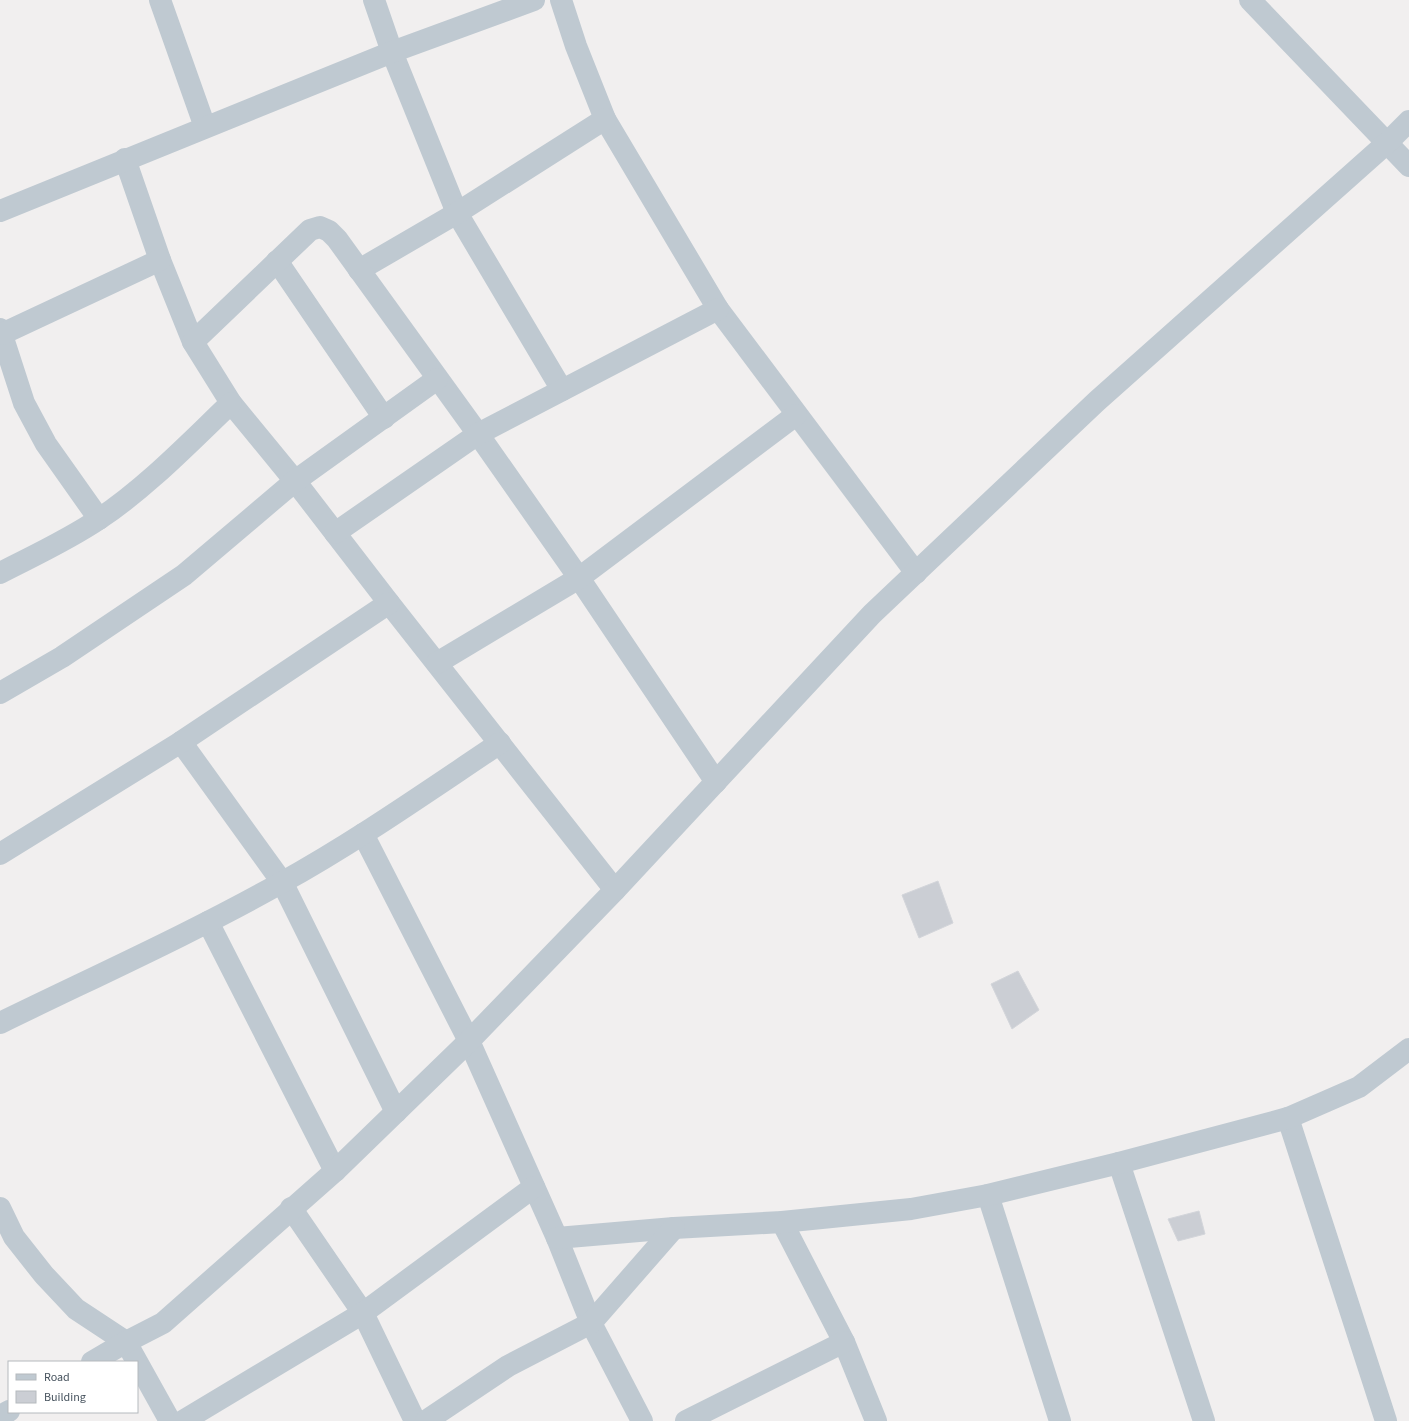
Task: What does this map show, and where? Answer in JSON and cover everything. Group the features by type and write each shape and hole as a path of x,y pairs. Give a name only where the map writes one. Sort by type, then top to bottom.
{"street":[{"path":"160,0 205,127"},
{"path":"374,0 392,52 457,213 562,390"},
{"path":"0,211 125,159 392,52 534,0"},
{"path":"561,0 576,46 606,119 718,309 916,573"},
{"path":"1250,0 1388,142 1409,166"},
{"path":"359,270 457,213 606,119"},
{"path":"94,1361 163,1323 335,1170 469,1041 615,890 872,614 1097,401 1388,142 1409,121"},
{"path":"125,159 160,260 193,342 231,403 295,481 615,890"},
{"path":"193,342 310,230 320,227 329,230 337,239 437,380 478,434 579,578 716,782"},
{"path":"99,519 46,444 24,403 1,331 160,260"},
{"path":"277,260 384,418"},
{"path":"335,533 478,434 718,309"},
{"path":"0,693 62,657 184,575 295,481 437,380"},
{"path":"0,572 58,543 99,519 145,483 231,403"},
{"path":"437,663 579,578 796,415"},
{"path":"0,854 181,742 389,603"},
{"path":"181,742 282,882 396,1112"},
{"path":"0,1023 208,922 282,882 363,834 500,743"},
{"path":"363,834 469,1041 557,1238 591,1323 642,1421"},
{"path":"208,922 335,1170"},
{"path":"557,1238 674,1228 782,1222 911,1209 988,1195 1288,1118 1359,1087 1409,1049"},
{"path":"1288,1118 1386,1421"},
{"path":"1120,1162 1204,1421"},
{"path":"183,1421 363,1313 534,1187"},
{"path":"988,1195 1060,1421"},
{"path":"0,1208 14,1237 44,1274 76,1309 126,1342 137,1361"},
{"path":"291,1208 363,1313 415,1421"},
{"path":"782,1222 844,1342 876,1421"},
{"path":"426,1421 508,1366 591,1323 674,1228"},
{"path":"686,1421 844,1342"},
{"path":"138,1364 170,1421"}],"building":[{"path":"938,881 953,923 919,938 902,895"},
{"path":"1018,971 1039,1010 1012,1029 991,984"},
{"path":"1199,1211 1205,1234 1178,1241 1168,1219"}]}
